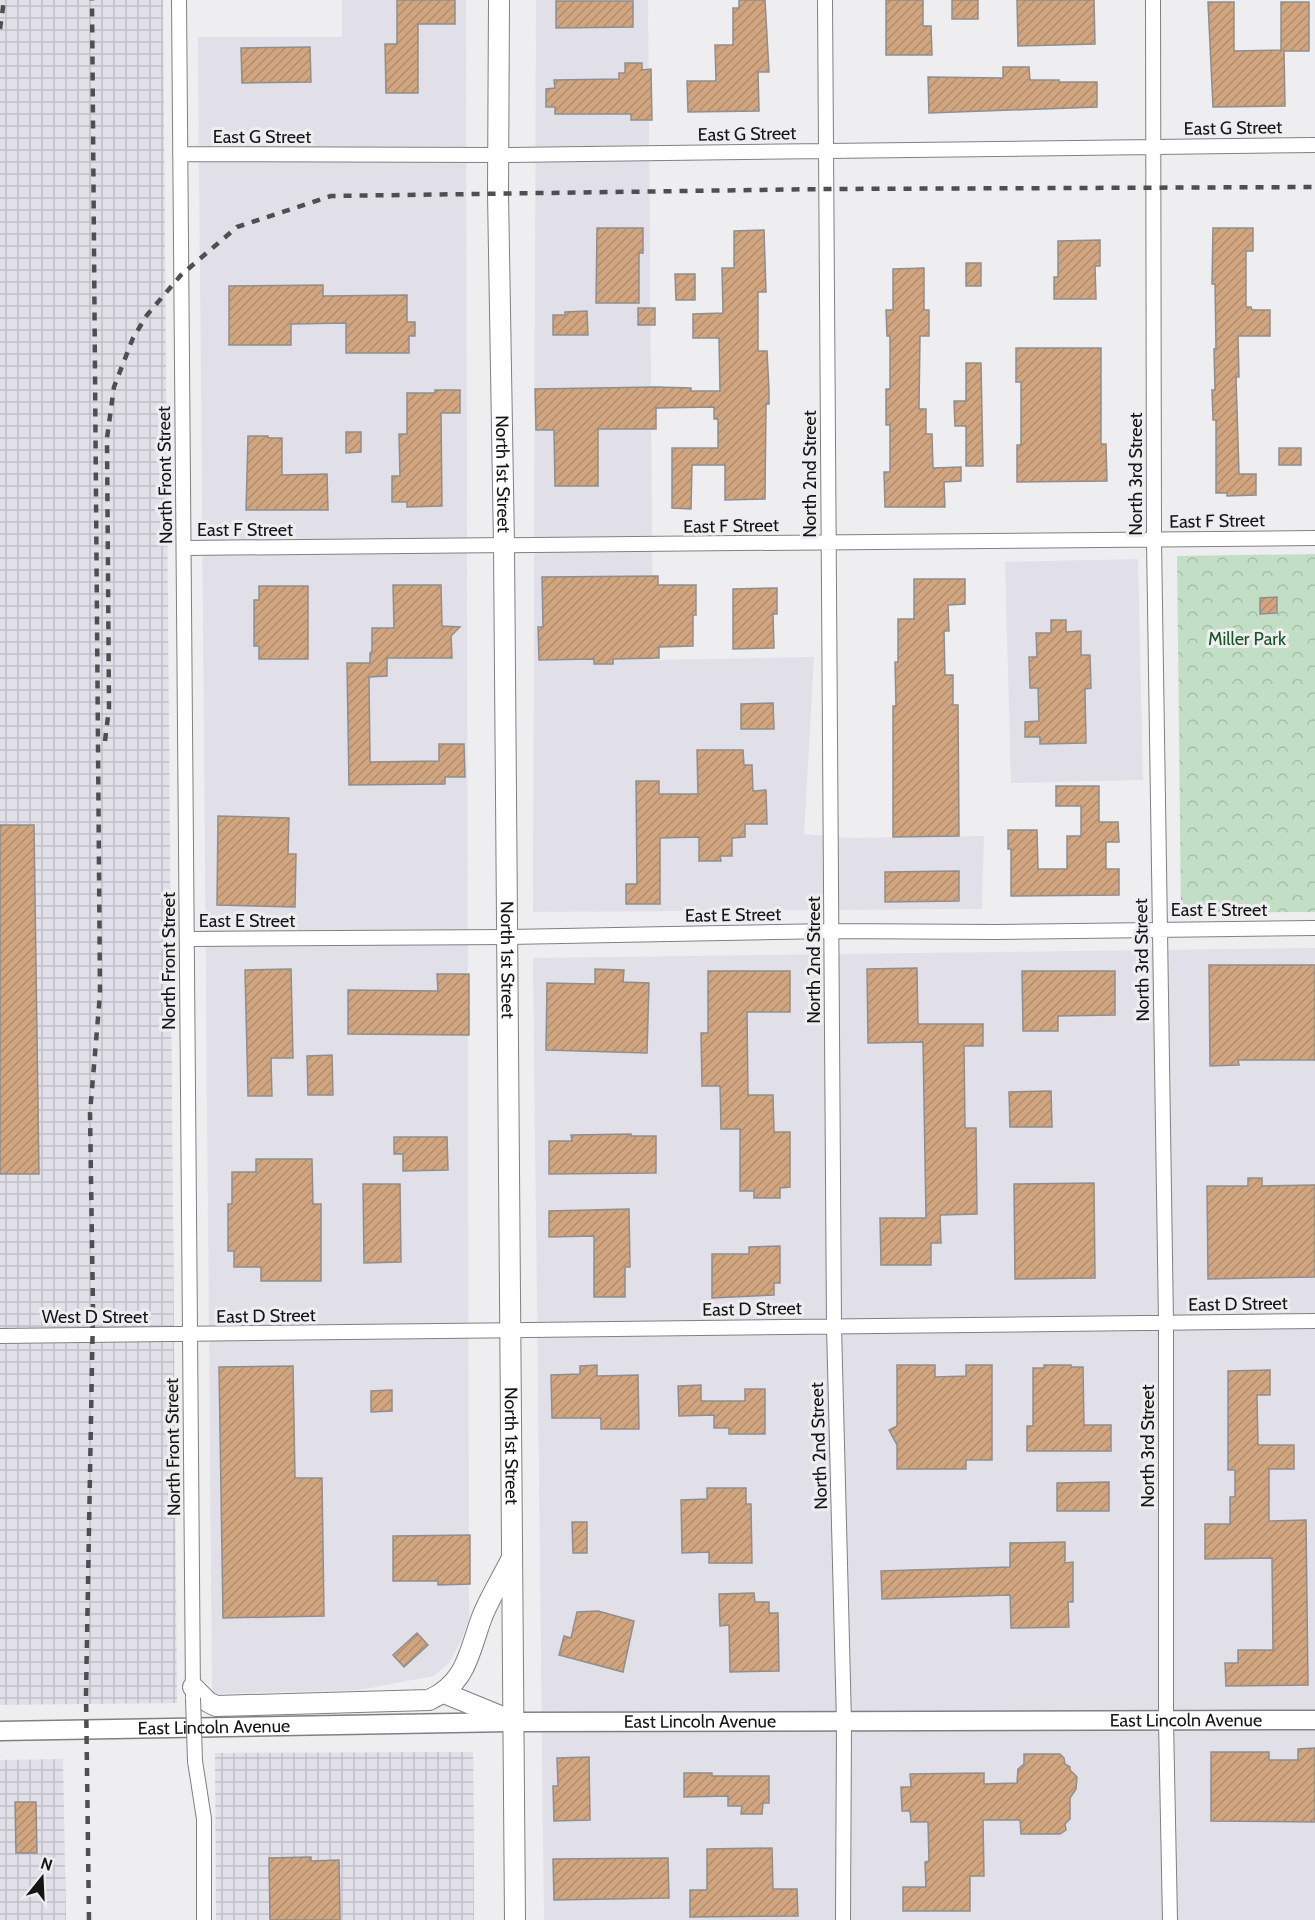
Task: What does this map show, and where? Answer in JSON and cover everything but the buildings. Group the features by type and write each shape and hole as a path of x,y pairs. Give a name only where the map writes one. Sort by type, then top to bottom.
{"main road":[{"name":"North 1st Street","path":"499,0 500,155 498,193 504,546 516,1920"},
{"path":"193,1692 216,1706 429,1700 444,1693 456,1680 470,1655 483,1615 513,1556"},
{"path":"444,1693 515,1722"}],"street":[{"name":"North Front Street","path":"179,0 193,1692 195,1761 204,1819 204,1920"},
{"name":"North 2nd Street","path":"825,0 834,1326 844,1722 843,1920"},
{"name":"North 3rd Street","path":"1153,0 1154,540 1166,1323 1166,1721 1170,1920"},
{"name":"East G Street","path":"180,154 500,155 1315,144"},
{"name":"East F Street","path":"184,548 1315,538"},
{"name":"East E Street","path":"187,939 1315,928"},
{"name":"East D Street","path":"190,1335 1315,1321"},
{"name":"West D Street","path":"0,1335 190,1335"},
{"name":"East Lincoln Avenue","path":"0,1731 515,1722 1315,1720"}],"shaded area":[{"path":"0,0 163,0 177,1703 0,1705"},
{"path":"342,0 466,0 469,1620 449,1663 434,1676 359,1690 212,1694 198,37 342,37"},
{"path":"536,0 648,0 653,660 814,657 804,834 850,838 984,836 982,909 533,912"},
{"path":"1138,559 1143,780 1011,783 1005,562"},
{"path":"1315,948 1315,1920 544,1920 533,958"},
{"path":"473,1752 474,1920 216,1920 215,1753"},
{"path":"63,1759 66,1920 0,1920 0,1760"}],"green space":[{"name":"Miller Park","path":"1315,554 1315,912 1181,913 1177,556"}],"railway":[{"path":"0,29 4,0"},
{"path":"89,1920 86,1694 93,1309 90,1113 100,994 92,0"},
{"path":"105,741 109,708 107,438 114,387 133,338 147,315 181,275 237,227 331,196 826,189 1315,187"}]}
